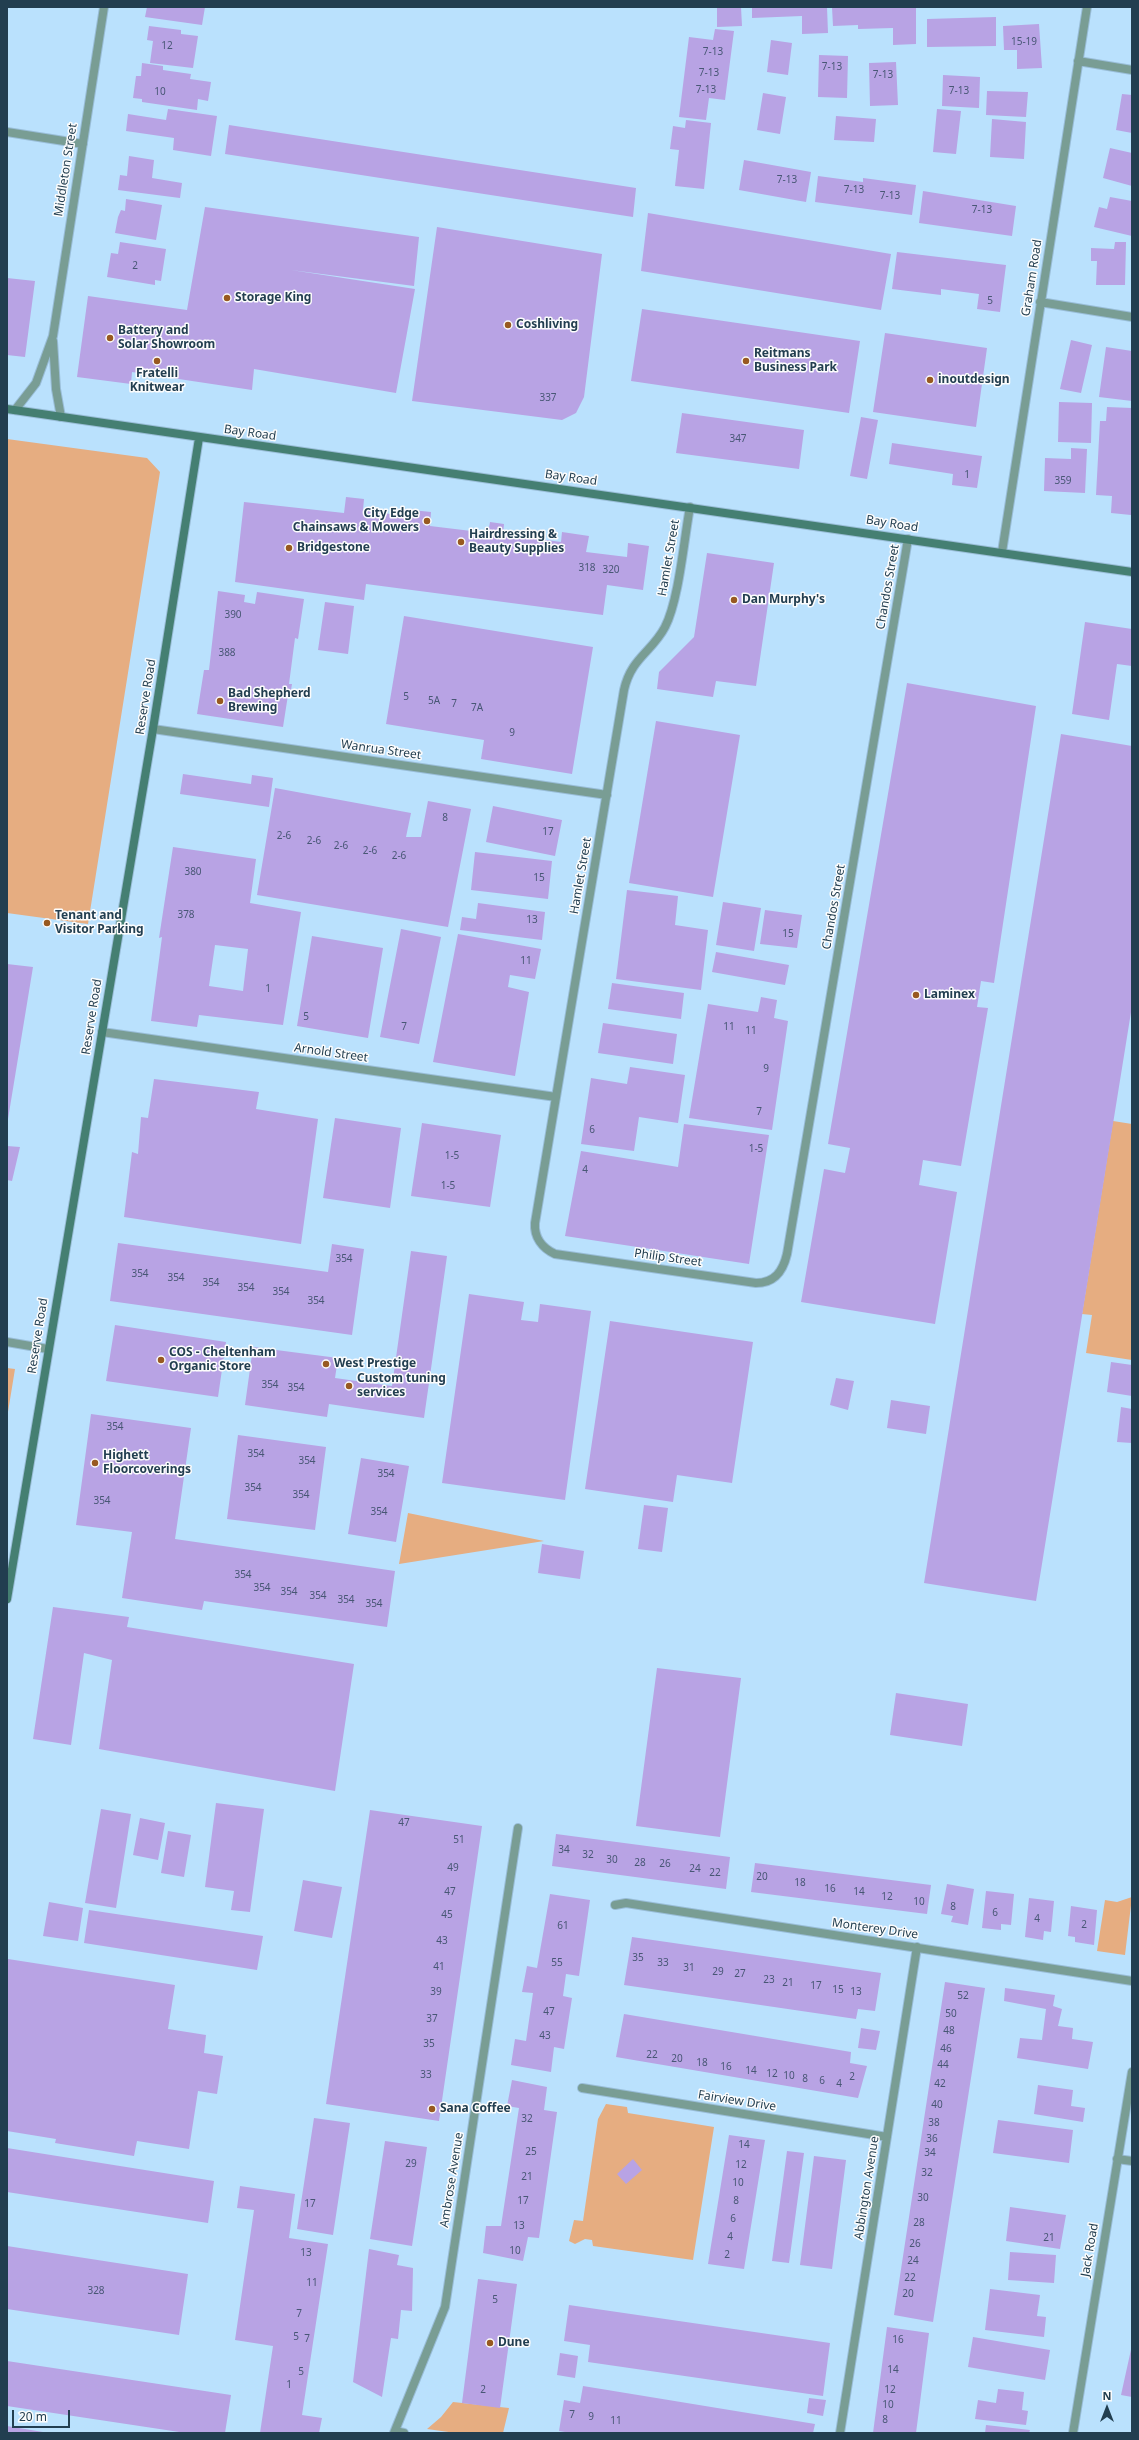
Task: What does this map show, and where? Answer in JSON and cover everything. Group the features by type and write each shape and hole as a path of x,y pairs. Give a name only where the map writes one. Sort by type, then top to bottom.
{"street":[{"name":"Middleton Street","path":"11,410 36,383 52,336 104,7"},
{"name":"Graham Road","path":"1002,552 1087,7"},
{"path":"1078,61 1132,70"},
{"path":"7,132 83,144"},
{"path":"1040,302 1132,317"},
{"name":"Middleton Street","path":"52,336 56,389 61,417"},
{"name":"Bay Road","path":"11,410 1002,552 1132,572"},
{"name":"Reserve Road","path":"7,1599 153,729 198,438"},
{"name":"Hamlet Street","path":"555,1254 544,1248 535,1229 626,680 635,662 657,640 670,617 690,507"},
{"name":"Chandos Street","path":"776,1276 781,1272 787,1254 908,539"},
{"name":"Wanrua Street","path":"153,729 607,795"},
{"name":"Arnold Street","path":"102,1032 556,1097"},
{"name":"Philip Street","path":"555,1254 756,1283 770,1280 776,1276"},
{"path":"7,1342 48,1349"},
{"name":"Ambrose Avenue","path":"395,2432 444,2307 518,1828"},
{"name":"Monterey Drive","path":"615,1905 626,1903 1132,1981"},
{"name":"Abbington Avenue","path":"840,2433 917,1947"},
{"name":"Jack Road","path":"1073,2433 1132,2072"},
{"name":"Fairview Drive","path":"582,2088 887,2137"},
{"path":"1117,2160 1132,2162"},
{"path":"395,2432 404,2433"}],"shaded area":[{"path":"7,439 147,458 160,472 88,924 7,913"},
{"path":"1113,1121 1132,1124 1132,1360 1086,1353 1092,1315 1082,1314"},
{"path":"7,1368 15,1369 7,1418"},
{"path":"408,1513 544,1541 399,1564"},
{"path":"1132,1897 1125,1955 1097,1951 1105,1900 1117,1902"},
{"path":"606,2104 627,2107 628,2113 714,2127 693,2260 593,2246 592,2240 585,2239 575,2244 569,2241 574,2220 583,2221 598,2119"},
{"path":"453,2402 509,2408 503,2433 456,2433 427,2429 441,2417"}],"building":[{"path":"147,7 205,7 202,25 145,17"},
{"path":"717,7 741,7 742,26 717,27"},
{"path":"752,7 827,7 828,33 802,34 802,16 752,18"},
{"path":"832,7 916,7 916,44 893,45 893,28 858,29 858,25 833,26"},
{"path":"996,17 996,46 927,47 927,19"},
{"path":"1039,24 1042,68 1017,69 1017,50 1004,50 1003,26"},
{"path":"149,26 181,30 181,34 198,36 193,68 150,63 153,41 147,40"},
{"path":"715,29 734,31 725,100 709,98 706,120 679,117 689,37 713,40"},
{"path":"771,40 792,43 788,75 767,72"},
{"path":"819,55 848,56 847,98 818,97"},
{"path":"896,62 898,105 870,106 869,63"},
{"path":"142,63 163,66 163,70 191,74 190,79 211,82 208,101 198,99 197,110 142,102 142,99 133,98 136,76 141,76"},
{"path":"943,75 980,77 979,108 942,106"},
{"path":"987,91 1028,92 1026,117 986,115"},
{"path":"763,93 786,97 780,134 757,130"},
{"path":"1122,94 1132,95 1132,133 1116,130"},
{"path":"168,109 217,116 211,156 173,150 174,138 126,131 128,114 166,120"},
{"path":"937,109 961,111 956,154 933,152"},
{"path":"836,116 876,119 874,142 834,140"},
{"path":"992,119 1026,122 1024,159 990,157"},
{"path":"686,120 711,123 704,189 675,186 679,150 670,149 673,126 685,128"},
{"path":"229,125 636,188 633,217 225,154"},
{"path":"1110,148 1132,153 1132,186 1103,178"},
{"path":"129,156 154,160 152,178 182,183 180,198 118,190 120,175 127,176"},
{"path":"744,160 811,172 806,202 739,190"},
{"path":"818,176 863,182 863,178 916,185 912,215 815,202"},
{"path":"923,191 1016,206 1012,236 919,223"},
{"path":"1110,197 1132,201 1132,236 1094,227 1099,207 1107,209"},
{"path":"126,199 162,205 156,240 115,233 121,210 125,211"},
{"path":"205,207 419,237 414,286 291,270 415,289 396,393 254,369 252,390 132,372 131,384 77,377 88,296 187,310"},
{"path":"648,213 891,254 881,310 641,271"},
{"name":"Coshliving","path":"437,227 602,254 584,397 576,413 562,420 412,401"},
{"path":"120,242 166,249 161,281 155,280 155,285 107,277 111,253 118,254"},
{"path":"1115,242 1126,242 1125,285 1096,285 1097,261 1091,261 1091,248 1114,249"},
{"path":"897,252 1006,265 1000,312 977,309 979,294 941,289 941,295 892,289"},
{"path":"7,278 35,281 25,357 7,355"},
{"name":"Reitmans Business Park","path":"642,309 860,341 849,413 631,381"},
{"name":"inoutdesign","path":"885,333 987,348 976,427 873,412"},
{"path":"1071,340 1092,345 1081,393 1060,389"},
{"path":"1106,347 1132,351 1132,401 1099,397"},
{"path":"1059,402 1092,403 1091,443 1058,442"},
{"path":"1107,407 1132,408 1131,515 1111,513 1112,496 1096,495 1100,421 1106,421"},
{"path":"682,413 804,430 799,469 676,453"},
{"path":"861,417 878,420 867,479 850,476"},
{"path":"892,443 982,456 977,488 952,485 953,474 889,464"},
{"path":"1071,448 1087,449 1085,493 1044,491 1045,458 1071,459"},
{"path":"346,497 364,499 363,510 411,517 412,510 431,512 430,526 488,533 490,522 504,524 503,534 561,542 562,532 589,536 586,552 627,557 628,543 649,546 643,590 607,585 603,615 366,584 364,600 235,582 244,502 344,513"},
{"name":"Dan Murphy's","path":"707,553 774,563 756,686 716,681 713,697 657,689 659,672 694,637"},
{"path":"218,591 245,595 244,602 255,604 257,592 304,599 298,639 295,638 289,684 292,684 290,696 288,695 283,727 197,714 204,670 209,670"},
{"path":"325,602 354,606 348,654 318,650"},
{"path":"404,616 593,647 572,774 481,759 484,740 386,724"},
{"path":"1085,622 1132,629 1132,666 1117,664 1109,720 1072,714"},
{"name":"Laminex","path":"907,683 1036,706 994,983 981,981 977,1007 988,1008 961,1166 923,1160 919,1185 957,1192 935,1324 801,1302 824,1169 845,1173 850,1148 828,1144"},
{"path":"656,721 740,735 713,897 629,883"},
{"path":"1061,734 1132,746 1132,1006 1036,1601 924,1583"},
{"path":"183,774 251,784 252,775 273,778 269,807 180,794"},
{"path":"275,788 411,813 406,837 421,837 428,801 471,809 448,927 257,895"},
{"path":"493,806 562,820 555,856 486,842"},
{"path":"173,847 256,859 250,903 301,912 283,1025 199,1015 197,1027 151,1021 162,937 159,938","holes":["215,945 248,949 243,991 209,986"]},
{"path":"475,852 552,861 548,899 471,890"},
{"path":"627,890 678,896 675,925 708,930 701,990 616,979"},
{"path":"723,902 761,908 754,951 716,945"},
{"path":"478,903 545,912 542,940 460,930 462,917 476,919"},
{"path":"765,910 802,915 797,948 760,944"},
{"path":"401,929 441,937 419,1044 380,1037"},
{"path":"458,934 541,949 535,979 510,975 508,987 529,992 515,1076 433,1062"},
{"path":"312,936 383,948 368,1038 297,1026"},
{"path":"716,952 789,965 785,985 712,972"},
{"path":"7,964 33,967 8,1119 7,1118"},
{"path":"612,983 684,993 681,1019 608,1009"},
{"path":"761,997 777,1000 774,1018 788,1021 772,1130 689,1118 708,1004 758,1012"},
{"path":"603,1023 677,1034 673,1064 598,1053"},
{"path":"630,1067 685,1075 678,1123 639,1117 634,1151 581,1144 591,1078 627,1084"},
{"path":"154,1079 259,1092 256,1109 318,1119 301,1244 124,1217 132,1152 138,1154 141,1117 148,1118"},
{"path":"335,1118 401,1128 390,1208 323,1198"},
{"path":"422,1123 501,1135 490,1207 411,1196"},
{"path":"684,1124 769,1135 749,1264 565,1236 581,1151 678,1167"},
{"path":"7,1146 20,1147 12,1181 7,1180"},
{"path":"118,1243 328,1272 332,1244 364,1249 352,1335 110,1301"},
{"path":"411,1251 447,1256 424,1418 329,1404 327,1417 245,1405 253,1347 338,1358 335,1378 392,1386"},
{"path":"469,1294 524,1302 521,1320 538,1322 540,1304 591,1311 565,1500 442,1483"},
{"path":"610,1321 753,1342 732,1483 677,1475 673,1502 585,1489"},
{"path":"115,1325 226,1342 218,1397 106,1381"},
{"path":"1111,1362 1132,1365 1132,1396 1107,1392"},
{"path":"836,1378 854,1381 848,1410 830,1405"},
{"path":"891,1400 930,1406 926,1434 887,1428"},
{"path":"1121,1407 1132,1409 1132,1443 1117,1442"},
{"path":"91,1414 191,1428 175,1539 395,1571 387,1627 204,1601 202,1610 122,1598 132,1532 76,1525"},
{"path":"238,1435 326,1447 315,1530 227,1519"},
{"path":"361,1458 409,1466 396,1542 348,1534"},
{"path":"644,1505 668,1508 662,1552 638,1549"},
{"path":"542,1544 584,1551 580,1579 538,1573"},
{"path":"53,1607 129,1617 127,1627 354,1664 335,1791 99,1749 112,1660 84,1653 71,1745 33,1739"},
{"path":"657,1668 741,1678 720,1837 636,1826"},
{"path":"896,1693 968,1704 962,1746 890,1735"},
{"path":"216,1803 264,1809 250,1912 231,1910 234,1891 205,1887"},
{"path":"101,1809 131,1814 116,1908 85,1903"},
{"path":"370,1810 482,1826 439,2121 326,2104"},
{"path":"140,1818 165,1823 158,1860 133,1855"},
{"path":"168,1831 191,1835 184,1877 161,1873"},
{"path":"556,1834 730,1857 726,1889 552,1866"},
{"path":"755,1863 931,1885 927,1914 751,1892"},
{"path":"303,1880 342,1887 332,1938 294,1931"},
{"path":"947,1884 974,1889 968,1925 951,1922 953,1916 941,1914"},
{"path":"986,1891 1014,1894 1011,1925 1001,1924 1001,1930 982,1928"},
{"path":"550,1894 590,1900 579,1976 566,1974 563,1996 572,1998 564,2049 554,2047 551,2072 511,2065 515,2039 526,2041 533,1993 522,1992 527,1966 537,1968"},
{"path":"1029,1898 1054,1901 1051,1932 1044,1931 1043,1940 1025,1937"},
{"path":"49,1902 83,1908 78,1941 43,1936"},
{"path":"1071,1906 1097,1910 1094,1945 1075,1942 1075,1937 1068,1936"},
{"path":"89,1910 263,1936 257,1970 84,1943"},
{"path":"632,1937 881,1973 875,2011 858,2009 856,2019 624,1985"},
{"path":"8,1959 175,1985 168,2029 206,2035 204,2053 223,2056 217,2094 198,2091 189,2149 137,2141 134,2156 55,2143 56,2139 7,2131"},
{"path":"945,1982 985,1988 933,2322 894,2315"},
{"path":"1005,1988 1055,1995 1053,2006 1062,2009 1058,2026 1073,2028 1072,2039 1093,2042 1088,2069 1017,2058 1020,2038 1042,2040 1046,2009 1004,2001"},
{"path":"624,2014 851,2052 850,2063 867,2066 858,2098 616,2057"},
{"path":"861,2028 880,2031 876,2050 858,2048"},
{"path":"512,2080 547,2087 544,2110 557,2112 539,2238 528,2237 523,2261 483,2253 486,2226 501,2226 519,2108 507,2106"},
{"path":"1038,2085 1073,2090 1071,2106 1085,2108 1083,2122 1034,2114"},
{"path":"314,2118 350,2123 333,2235 297,2229"},
{"path":"998,2120 1073,2130 1069,2163 993,2153"},
{"path":"729,2135 765,2140 744,2269 708,2264"},
{"path":"385,2141 427,2147 412,2246 370,2239"},
{"path":"7,2148 214,2181 208,2223 7,2192"},
{"path":"787,2151 804,2153 789,2263 772,2261"},
{"path":"814,2156 846,2160 832,2269 800,2265"},
{"path":"633,2159 642,2170 626,2184 617,2174"},
{"path":"240,2186 295,2194 289,2238 328,2244 302,2415 322,2418 319,2433 260,2433 273,2346 235,2340 254,2210 237,2208"},
{"path":"1010,2207 1066,2215 1060,2249 1006,2241"},
{"path":"7,2246 188,2274 179,2335 7,2309"},
{"path":"369,2249 399,2255 397,2265 413,2268 412,2311 401,2310 398,2339 391,2338 382,2397 353,2382"},
{"path":"1010,2252 1056,2255 1054,2283 1008,2280"},
{"name":"Dune","path":"478,2279 517,2284 500,2408 462,2403"},
{"path":"990,2289 1040,2295 1037,2316 1046,2317 1044,2337 985,2330"},
{"path":"569,2305 830,2343 823,2396 588,2362 590,2345 564,2341"},
{"path":"887,2327 929,2333 916,2433 873,2433"},
{"path":"973,2337 1050,2350 1045,2380 968,2367"},
{"path":"1132,2345 1132,2397 1121,2395"},
{"path":"560,2353 578,2356 575,2378 557,2375"},
{"path":"7,2361 231,2395 225,2433 186,2433 7,2406"},
{"path":"583,2386 815,2424 813,2433 571,2433 559,2431 564,2400 580,2403"},
{"path":"998,2389 1024,2392 1022,2410 1028,2411 1026,2425 975,2419 978,2400 996,2403"},
{"path":"809,2398 826,2400 823,2416 807,2413"},
{"path":"986,2425 1030,2430 1029,2433 985,2433"},
{"path":"7,2426 43,2432 43,2433 7,2433"}],"place":[{"name":"Storage King","path":"227,298"},
{"name":"Coshliving","path":"508,325"},
{"name":"Battery and Solar Showroom","path":"110,338"},
{"name":"Fratelli Knitwear","path":"157,361"},
{"name":"Reitmans Business Park","path":"746,361"},
{"name":"inoutdesign","path":"930,380"},
{"name":"City Edge Chainsaws & Mowers","path":"427,521"},
{"name":"Hairdressing & Beauty Supplies","path":"461,542"},
{"name":"Bridgestone","path":"289,548"},
{"name":"Dan Murphy's","path":"734,600"},
{"name":"Bad Shepherd Brewing","path":"220,701"},
{"name":"Tenant and Visitor Parking","path":"47,923"},
{"name":"Laminex","path":"916,995"},
{"name":"COS - Cheltenham Organic Store","path":"161,1360"},
{"name":"West Prestige","path":"326,1364"},
{"name":"Custom tuning services","path":"349,1386"},
{"name":"Highett Floorcoverings","path":"95,1463"},
{"name":"Sana Coffee","path":"432,2109"},
{"name":"Dune","path":"490,2343"}]}
